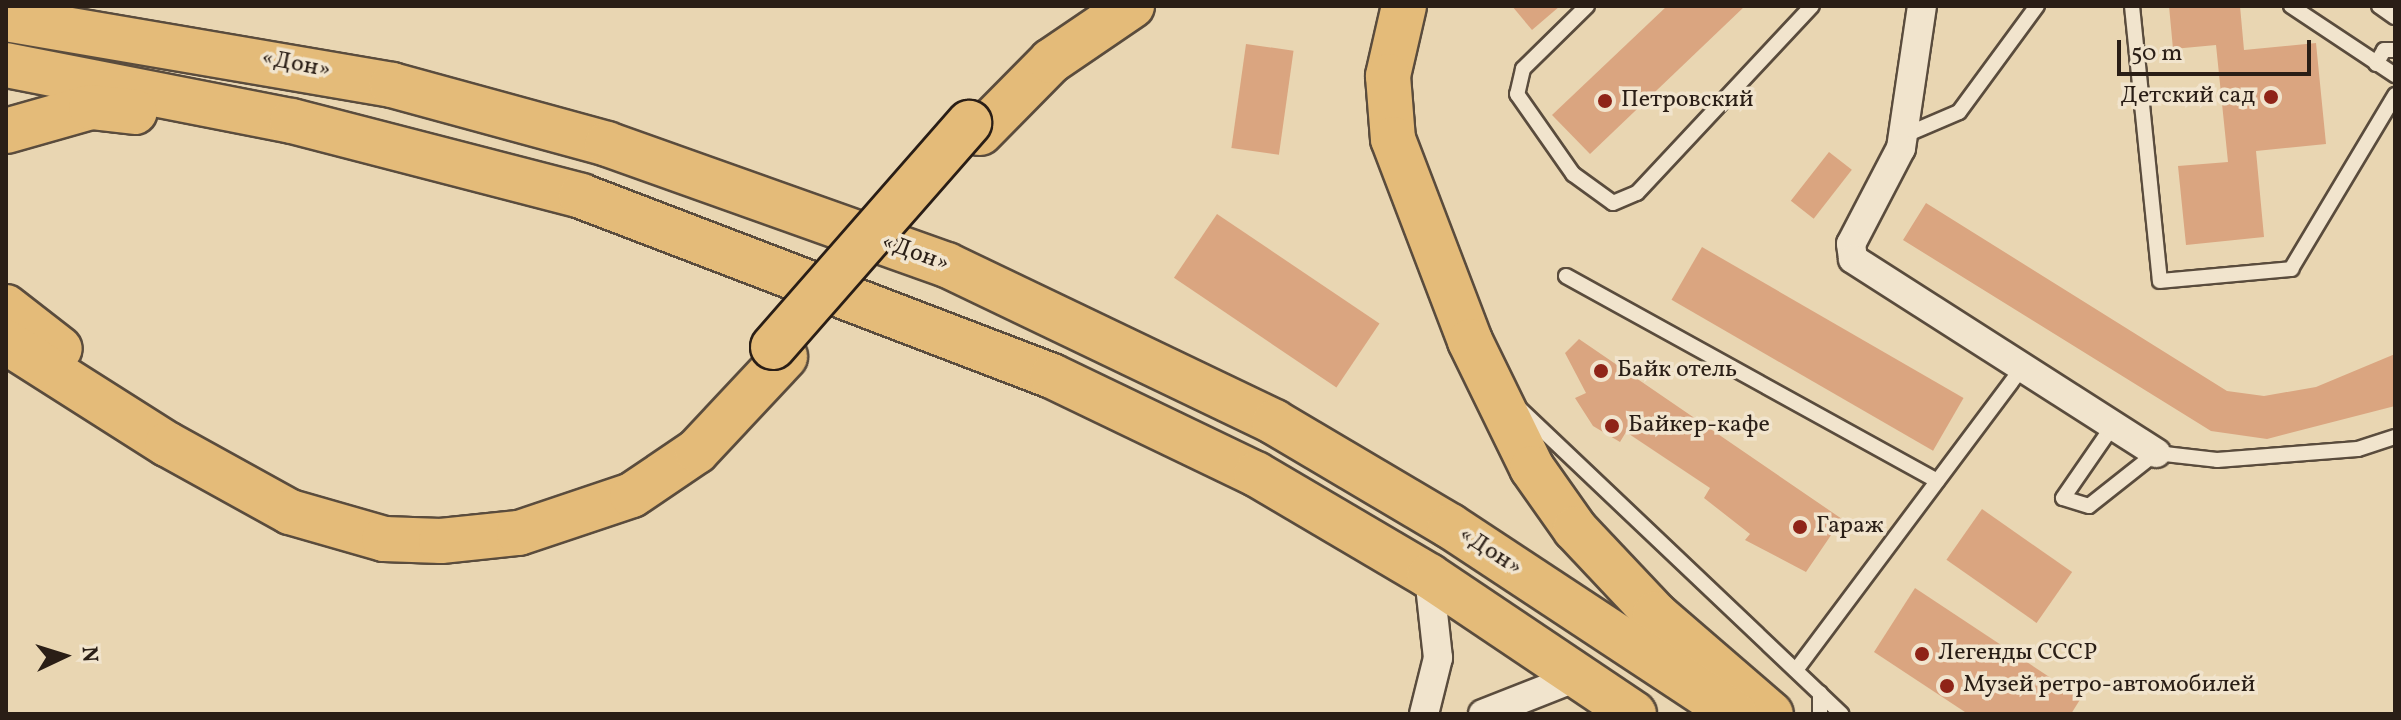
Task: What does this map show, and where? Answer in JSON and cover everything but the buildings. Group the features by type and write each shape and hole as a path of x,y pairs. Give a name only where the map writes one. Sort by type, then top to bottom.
{"highway":[{"path":"6,342 167,444 290,512 384,539 441,541 519,533 632,495 697,451 1040,49 1097,6"},
{"path":"975,128 1051,61 1132,6"},
{"path":"1404,6 1390,51 1393,139 1492,389 1532,468 1575,529 1655,614 1771,714"},
{"name":"«Дон»","path":"6,19 392,85 607,144 947,265 1274,422 1450,526 1735,714"},
{"path":"6,65 292,121 581,196 1052,376 1256,474 1429,576 1582,675 1634,714"},
{"path":"6,131 91,107 262,130 292,121"},
{"path":"6,307 176,425 299,495 384,518 439,522 550,507 618,479 709,415 779,352"}],"street":[{"path":"1922,6 1903,136 1850,253 2156,453"},
{"path":"1424,714 1438,658 1429,576"},
{"path":"1483,714 1582,675"}],"lane":[{"path":"1587,6 1523,69 1517,94 1573,174 1613,203 1637,193 1812,6"},
{"path":"1903,136 1959,112 2037,6"},
{"path":"2132,6 2160,281 2291,269 2395,95"},
{"path":"2291,6 2395,75"},
{"path":"2379,6 2395,17"},
{"path":"2376,64 2384,50 2395,50"},
{"path":"1566,276 1937,481"},
{"path":"1796,670 2022,368"},
{"path":"1492,389 1554,436 1629,518 1842,714"},
{"path":"2156,453 2089,506 2063,498 2112,427 2156,453 2217,460 2358,449 2395,437"},
{"path":"1820,693 1820,714"}],"place":[{"name":"Детский сад","path":"2271,97"},
{"name":"Петровский","path":"1605,101"},
{"name":"Байк отель","path":"1601,371"},
{"name":"Байкер-кафе","path":"1612,426"},
{"name":"Гараж","path":"1800,527"},
{"name":"Легенды СССР","path":"1922,654"},
{"name":"Музей ретро-автомобилей","path":"1947,686"}]}
